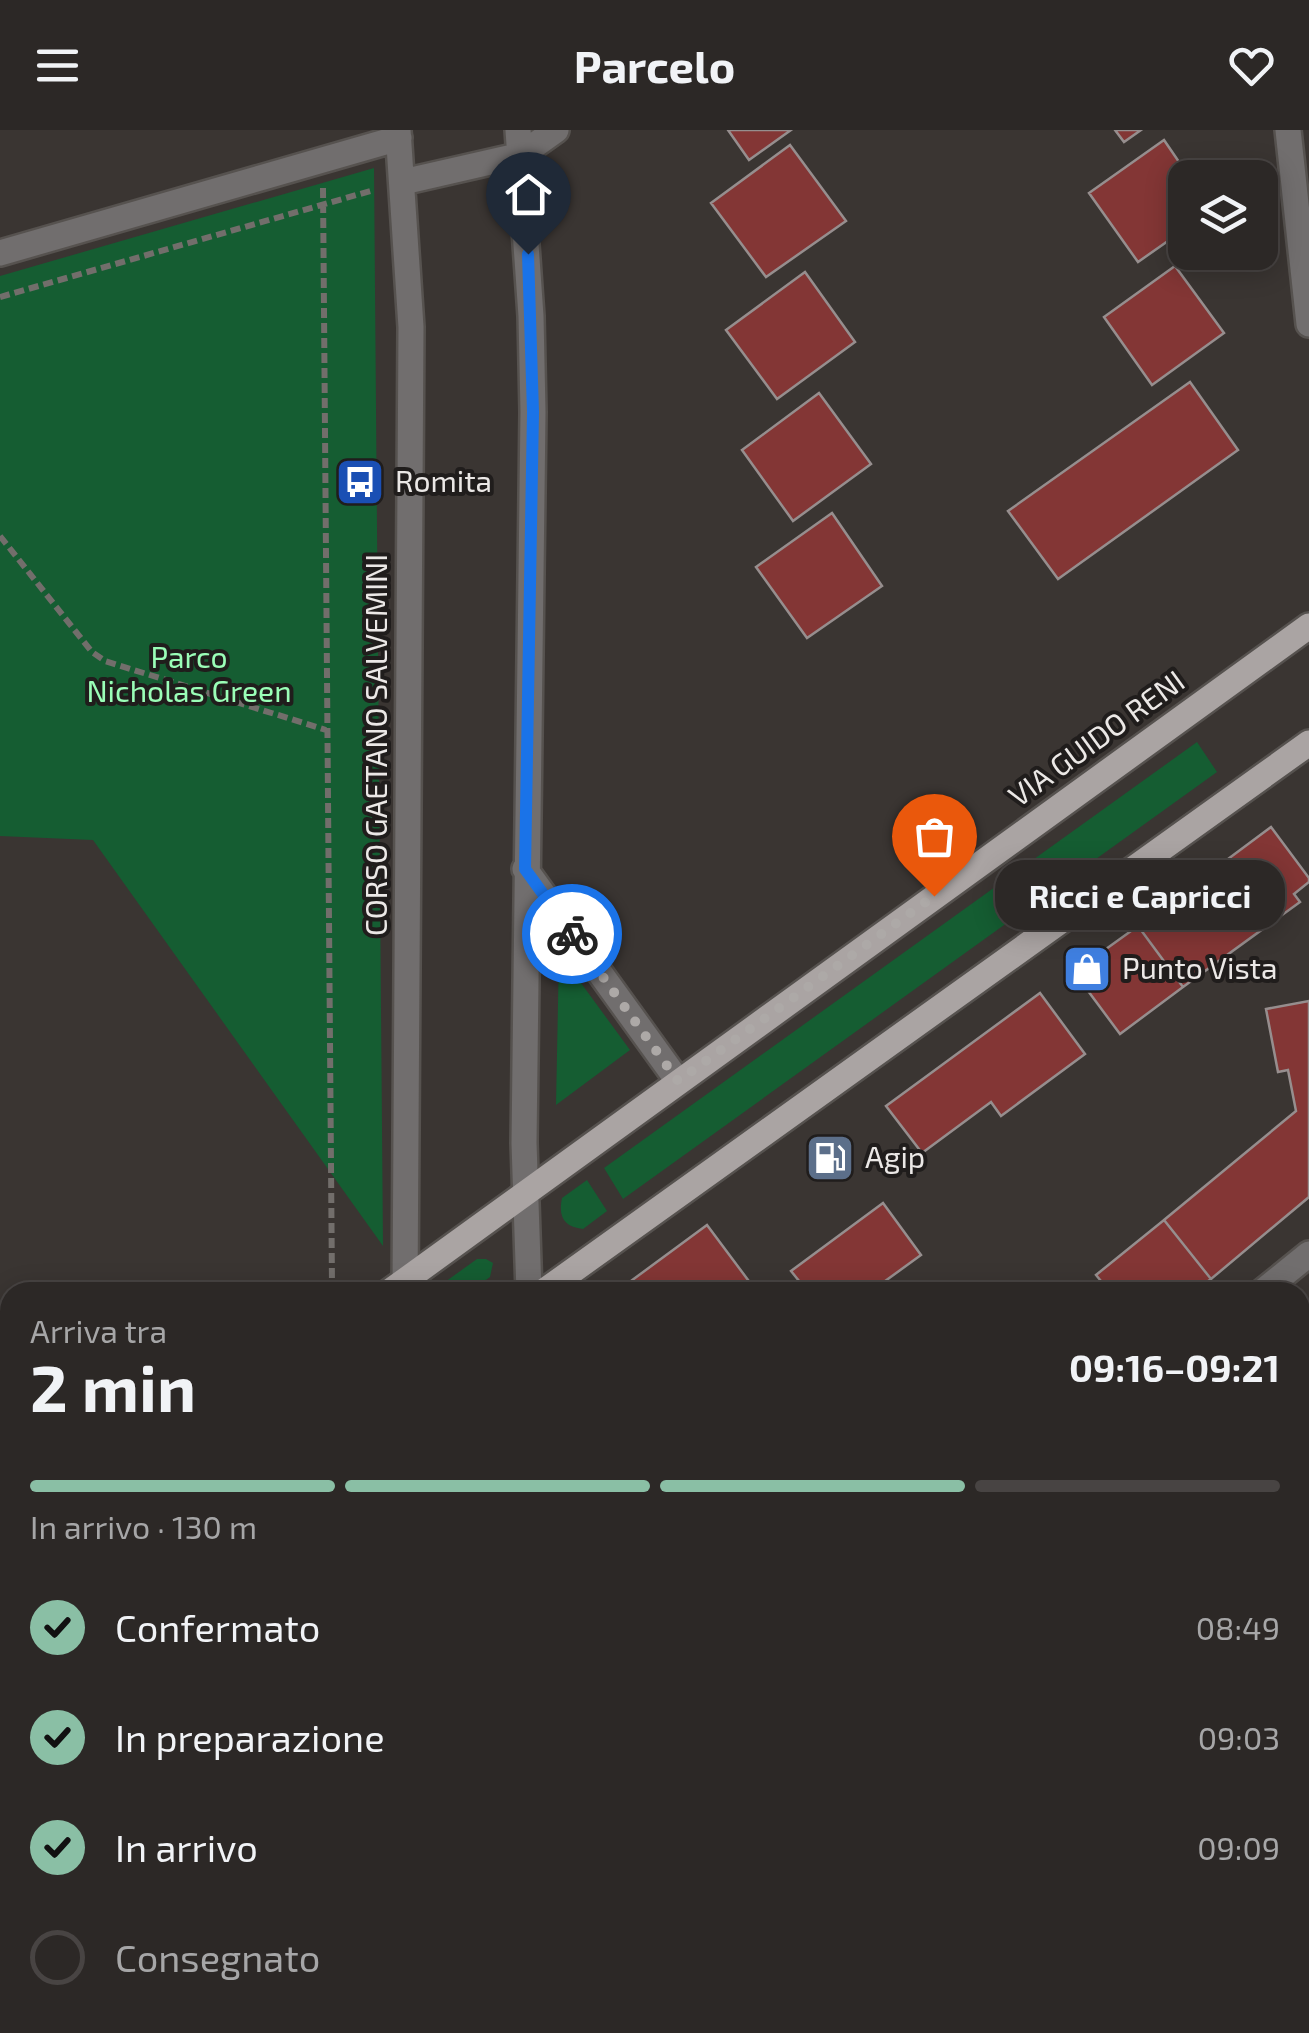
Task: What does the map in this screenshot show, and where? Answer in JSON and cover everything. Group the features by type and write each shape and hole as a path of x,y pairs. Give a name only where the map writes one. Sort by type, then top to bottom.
{"main road":[{"name":"VIA GUIDO RENI","path":"409,1282 525,1192 1309,626"},
{"path":"557,1282 1309,743"}],"street":[{"path":"403,182 556,130"},
{"path":"1288,130 1309,324"},
{"name":"CORSO GAETANO SALVEMINI","path":"0,253 320,162 399,134 411,328 412,416 400,1282"},
{"path":"519,142 533,412 525,869 525,1192 530,1282"},
{"path":"525,869 678,1081"},
{"path":"1274,1282 1309,1254"}],"path":[{"path":"320,162 324,202 332,1282"},
{"path":"0,297 403,182"},
{"path":"0,536 92,652 106,661 326,730"}],"green space":[{"name":"Parco Nicholas Green","path":"374,168 383,1246 93,840 0,836 0,276"},
{"path":"1197,742 1217,772 623,1199 604,1168"},
{"path":"559,953 630,1050 556,1105"},
{"path":"587,1180 607,1211 583,1229 576,1228 562,1216 562,1198"},
{"path":"477,1259 493,1263 490,1277 483,1282 445,1282"}],"building":[{"path":"728,130 791,130 749,160"},
{"path":"1115,130 1141,130 1124,142"},
{"path":"1164,140 1178,160 1168,160 1168,241 1138,262 1089,193"},
{"path":"790,145 846,221 766,277 711,203"},
{"path":"1169,270 1178,270 1224,333 1152,385 1104,317"},
{"path":"805,272 855,342 777,399 726,330"},
{"path":"1190,382 1238,450 1058,579 1008,511"},
{"path":"819,393 871,464 793,521 742,450"},
{"path":"832,513 882,586 807,638 756,567"},
{"path":"1271,827 1309,878 1294,894 1300,902 1183,987 1138,926"},
{"path":"1138,926 1183,987 1120,1034 1074,972"},
{"path":"1040,993 1085,1054 1001,1116 991,1102 922,1153 886,1106"},
{"path":"1309,1001 1309,1197 1211,1279 1164,1220 1296,1111 1288,1070 1278,1072 1266,1009"},
{"path":"883,1203 921,1255 884,1282 800,1282 791,1271"},
{"path":"1164,1220 1211,1279 1102,1282 1096,1275"},
{"path":"707,1225 750,1282 630,1282"}],"way so far":[{"path":"572,934 678,1081 934,896"}],"place":[{"name":"Romita","path":"360,482"},
{"name":"Ricci e Capricci","path":"934,896"},
{"name":"Punto Vista","path":"1087,969"},
{"name":"Agip","path":"830,1158"}],"route":[{"path":"528,254 533,412 525,869 572,934"}]}
